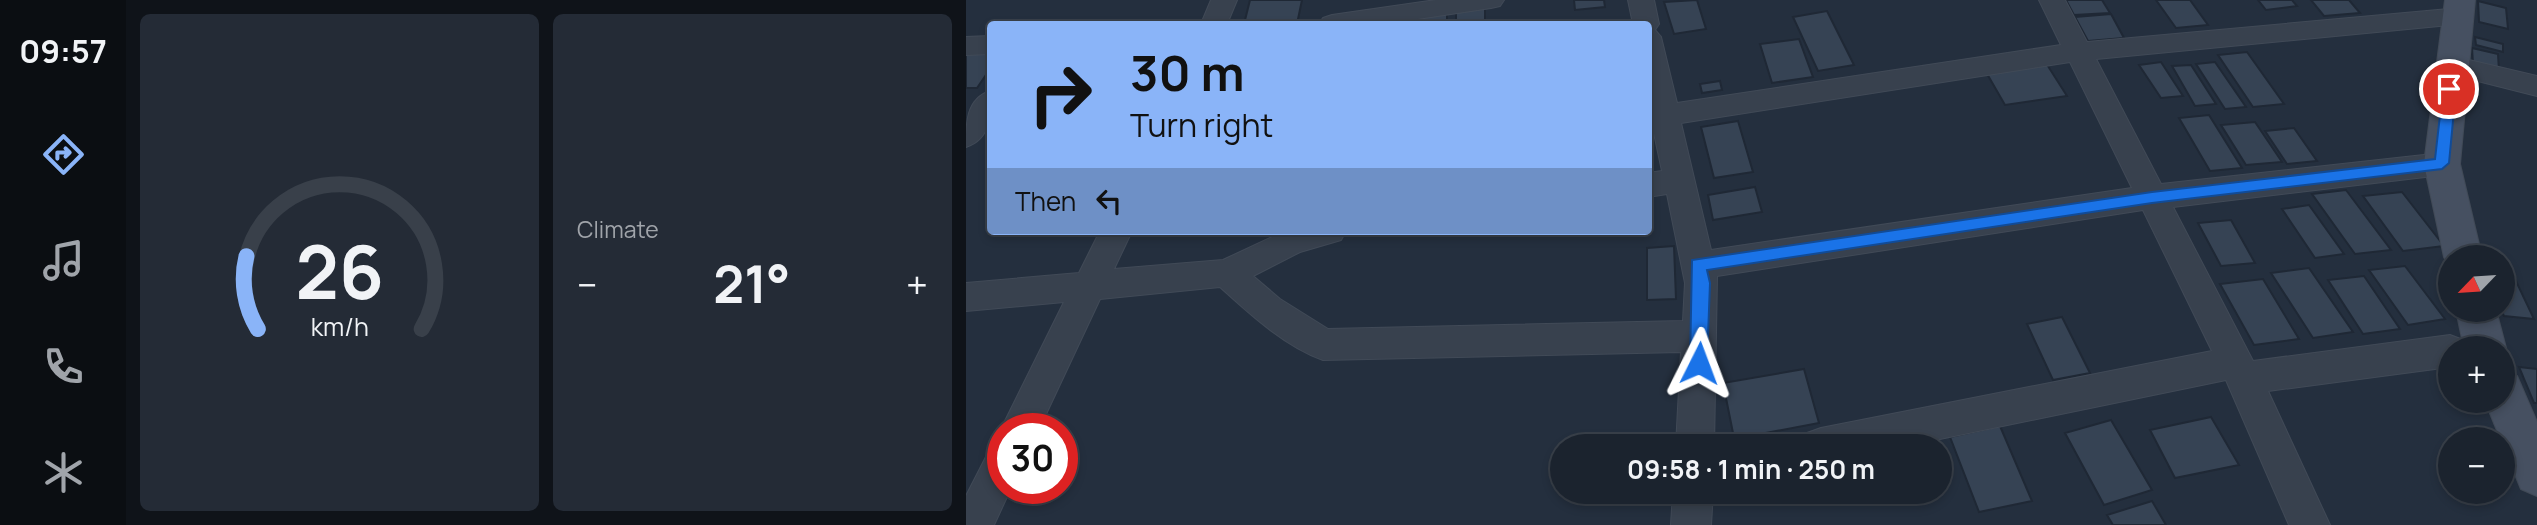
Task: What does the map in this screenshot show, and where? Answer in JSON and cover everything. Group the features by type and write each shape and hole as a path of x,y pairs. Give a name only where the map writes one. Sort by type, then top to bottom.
{"street":[{"path":"1215,21 1224,0"},
{"path":"1352,21 1491,0"},
{"path":"1641,0 1645,21"},
{"path":"2052,0 2240,370 2310,525"},
{"path":"1664,115 2078,52 2460,8 2442,163 2460,245"},
{"path":"966,46 987,45"},
{"path":"1652,64 1664,115 1664,183 1698,265 1702,283 1696,434"},
{"path":"2452,65 2537,86"},
{"path":"1698,265 2152,198 2442,163"},
{"path":"1028,413 1114,235"},
{"path":"966,297 1227,274 1291,242 1316,235"},
{"path":"1227,274 1268,309 1323,345 1700,335"},
{"path":"1887,434 2240,370 2438,345"},
{"path":"2512,413 2537,474"},
{"path":"973,525 987,497"},
{"path":"1691,525 1692,504"}],"building":[{"path":"1250,0 1302,0 1298,21 1245,21"},
{"path":"1574,0 1604,0 1605,7 1575,10"},
{"path":"1697,0 1706,29 1674,34 1664,2"},
{"path":"2066,0 2102,0 2110,13 2074,15"},
{"path":"2156,0 2190,0 2208,25 2176,28"},
{"path":"2258,0 2292,0 2297,6 2266,10"},
{"path":"2311,0 2349,0 2360,13 2324,16"},
{"path":"2478,1 2506,8 2508,29 2479,22"},
{"path":"1485,8 1485,21 1456,21 1456,11"},
{"path":"1447,10 1447,21 1419,21 1419,14"},
{"path":"1827,11 1854,65 1818,71 1793,17"},
{"path":"2111,14 2124,38 2088,41 2075,17"},
{"path":"2475,37 2503,44 2503,52 2476,45"},
{"path":"1799,39 1813,77 1772,83 1760,44"},
{"path":"2472,48 2498,54 2499,71 2473,64"},
{"path":"987,51 987,73 977,88 966,88 966,52"},
{"path":"2247,52 2284,104 2253,107 2218,55"},
{"path":"2161,62 2183,96 2161,98 2139,65"},
{"path":"2215,62 2246,107 2225,109 2196,64"},
{"path":"2046,63 2067,96 2005,105 1986,72"},
{"path":"2191,65 2216,104 2195,106 2172,66"},
{"path":"1720,81 1722,90 1702,93 1700,84"},
{"path":"2209,115 2242,168 2210,171 2179,118"},
{"path":"1738,121 1753,172 1714,178 1701,127"},
{"path":"2255,122 2282,162 2246,165 2221,125"},
{"path":"2294,128 2317,161 2287,164 2265,131"},
{"path":"1755,187 1762,212 1713,220 1708,195"},
{"path":"2346,190 2391,250 2355,254 2312,194"},
{"path":"2402,192 2443,245 2403,251 2363,196"},
{"path":"2309,205 2344,254 2315,258 2282,209"},
{"path":"2231,220 2255,263 2221,266 2198,223"},
{"path":"1674,246 1676,299 1647,300 1647,248"},
{"path":"2405,266 2438,310 2438,320 2408,325 2369,270"},
{"path":"2309,268 2353,332 2313,338 2271,273"},
{"path":"2364,276 2400,329 2363,334 2328,280"},
{"path":"2263,279 2299,339 2254,345 2220,284"},
{"path":"2515,279 2534,319 2515,317"},
{"path":"2062,317 2090,373 2053,380 2027,324"},
{"path":"2519,367 2537,369 2537,403 2534,403"},
{"path":"1804,369 1819,423 1760,434 1733,434 1723,383"},
{"path":"2211,417 2239,465 2175,478 2150,430"},
{"path":"2111,420 2152,490 2104,505 2065,433"},
{"path":"2000,426 2032,501 1979,512 1952,437"},
{"path":"2152,501 2166,525 2113,525 2107,515"}],"route":[{"path":"1699,363 1702,283 1698,265 2152,198 2442,163 2449,89"}]}
